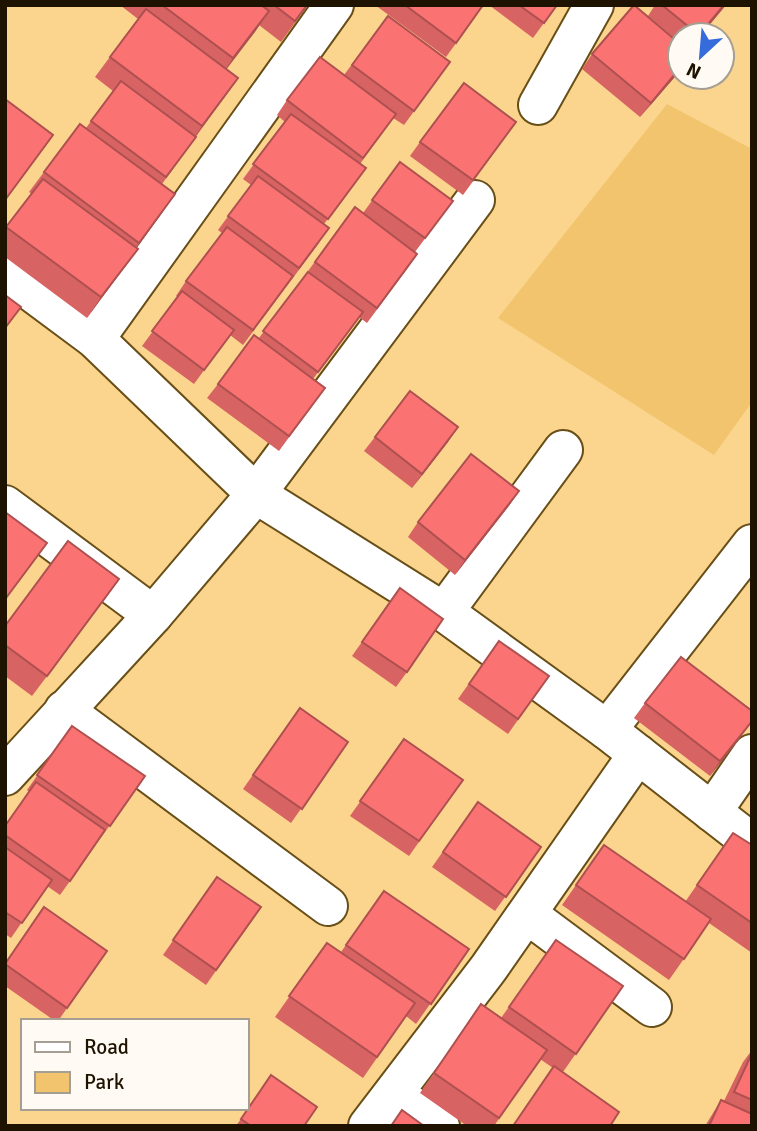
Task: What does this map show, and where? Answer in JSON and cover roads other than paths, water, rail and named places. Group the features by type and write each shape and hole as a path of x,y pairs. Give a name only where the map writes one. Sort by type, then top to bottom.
{"street":[{"path":"95,340 334,5"},
{"path":"538,105 594,5"},
{"path":"5,776 153,615 256,494 475,200"},
{"path":"5,272 95,340 256,494 444,612 607,730 752,843"},
{"path":"444,612 564,450"},
{"path":"5,505 153,615"},
{"path":"607,730 752,544"},
{"path":"64,710 328,906"},
{"path":"368,1126 488,969 638,754"},
{"path":"712,812 752,754"},
{"path":"527,914 652,1007"},
{"path":"394,1093 440,1126"}]}
